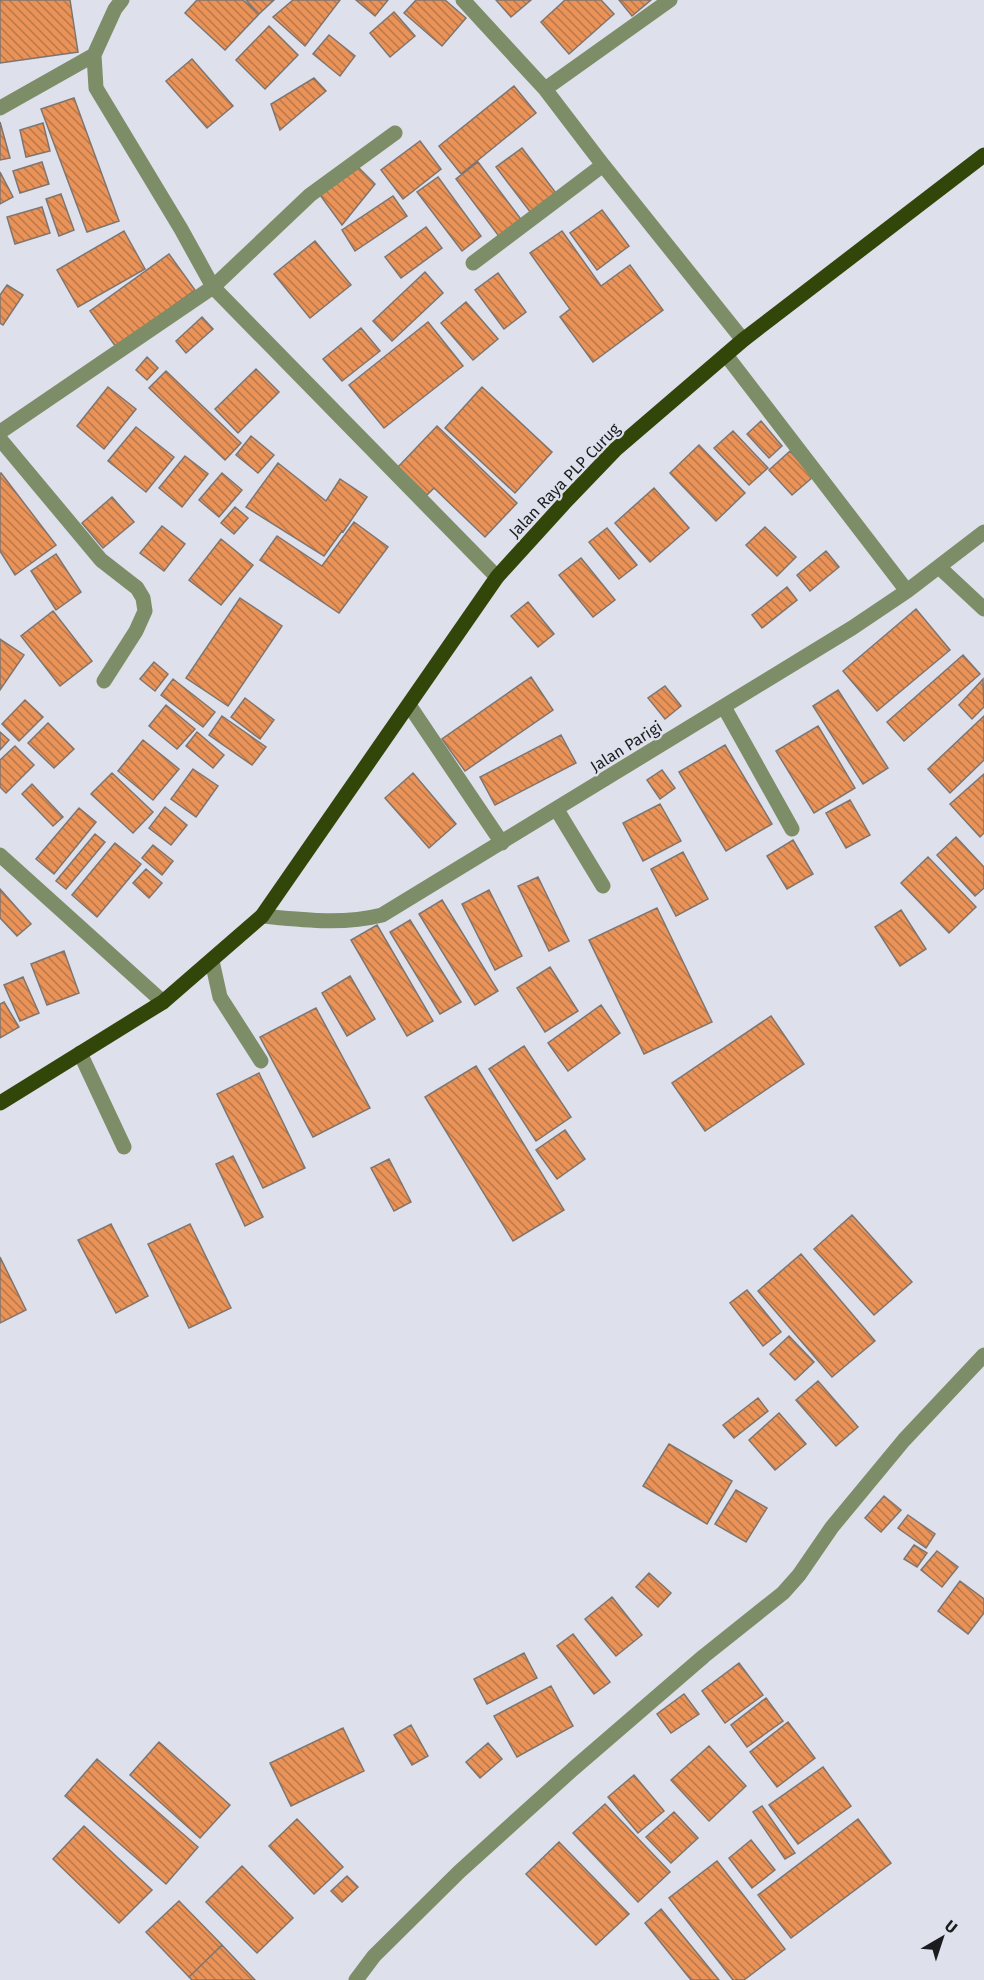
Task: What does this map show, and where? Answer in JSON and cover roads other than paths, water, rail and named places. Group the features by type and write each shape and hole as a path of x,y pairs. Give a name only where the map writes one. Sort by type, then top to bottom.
{"main road":[{"name":"Jalan Raya PLP Curug","path":"0,1103 163,1002 262,916 497,577 567,500 616,449 743,340 984,155"}],"street":[{"path":"122,0 115,9 94,55 96,88 181,229 213,287 497,577"},
{"path":"463,0 545,89 743,340"},
{"path":"545,89 670,0"},
{"path":"0,108 94,55"},
{"path":"0,432 213,287 310,195 395,133"},
{"path":"473,263 603,165"},
{"path":"726,355 907,591"},
{"path":"0,439 101,560 137,588 143,598 145,611 136,631 104,681"},
{"name":"Jalan Parigi","path":"262,916 325,921 361,920 382,915 852,628 907,591 984,532"},
{"path":"939,567 984,609"},
{"path":"409,705 502,843"},
{"path":"724,707 792,829"},
{"path":"557,810 603,886"},
{"path":"0,855 163,1002"},
{"path":"212,961 220,997 261,1061"},
{"path":"80,1053 124,1147"},
{"path":"356,1980 374,1956 459,1872 573,1769 704,1656 783,1593 799,1575 832,1527 904,1440 984,1355"}]}
